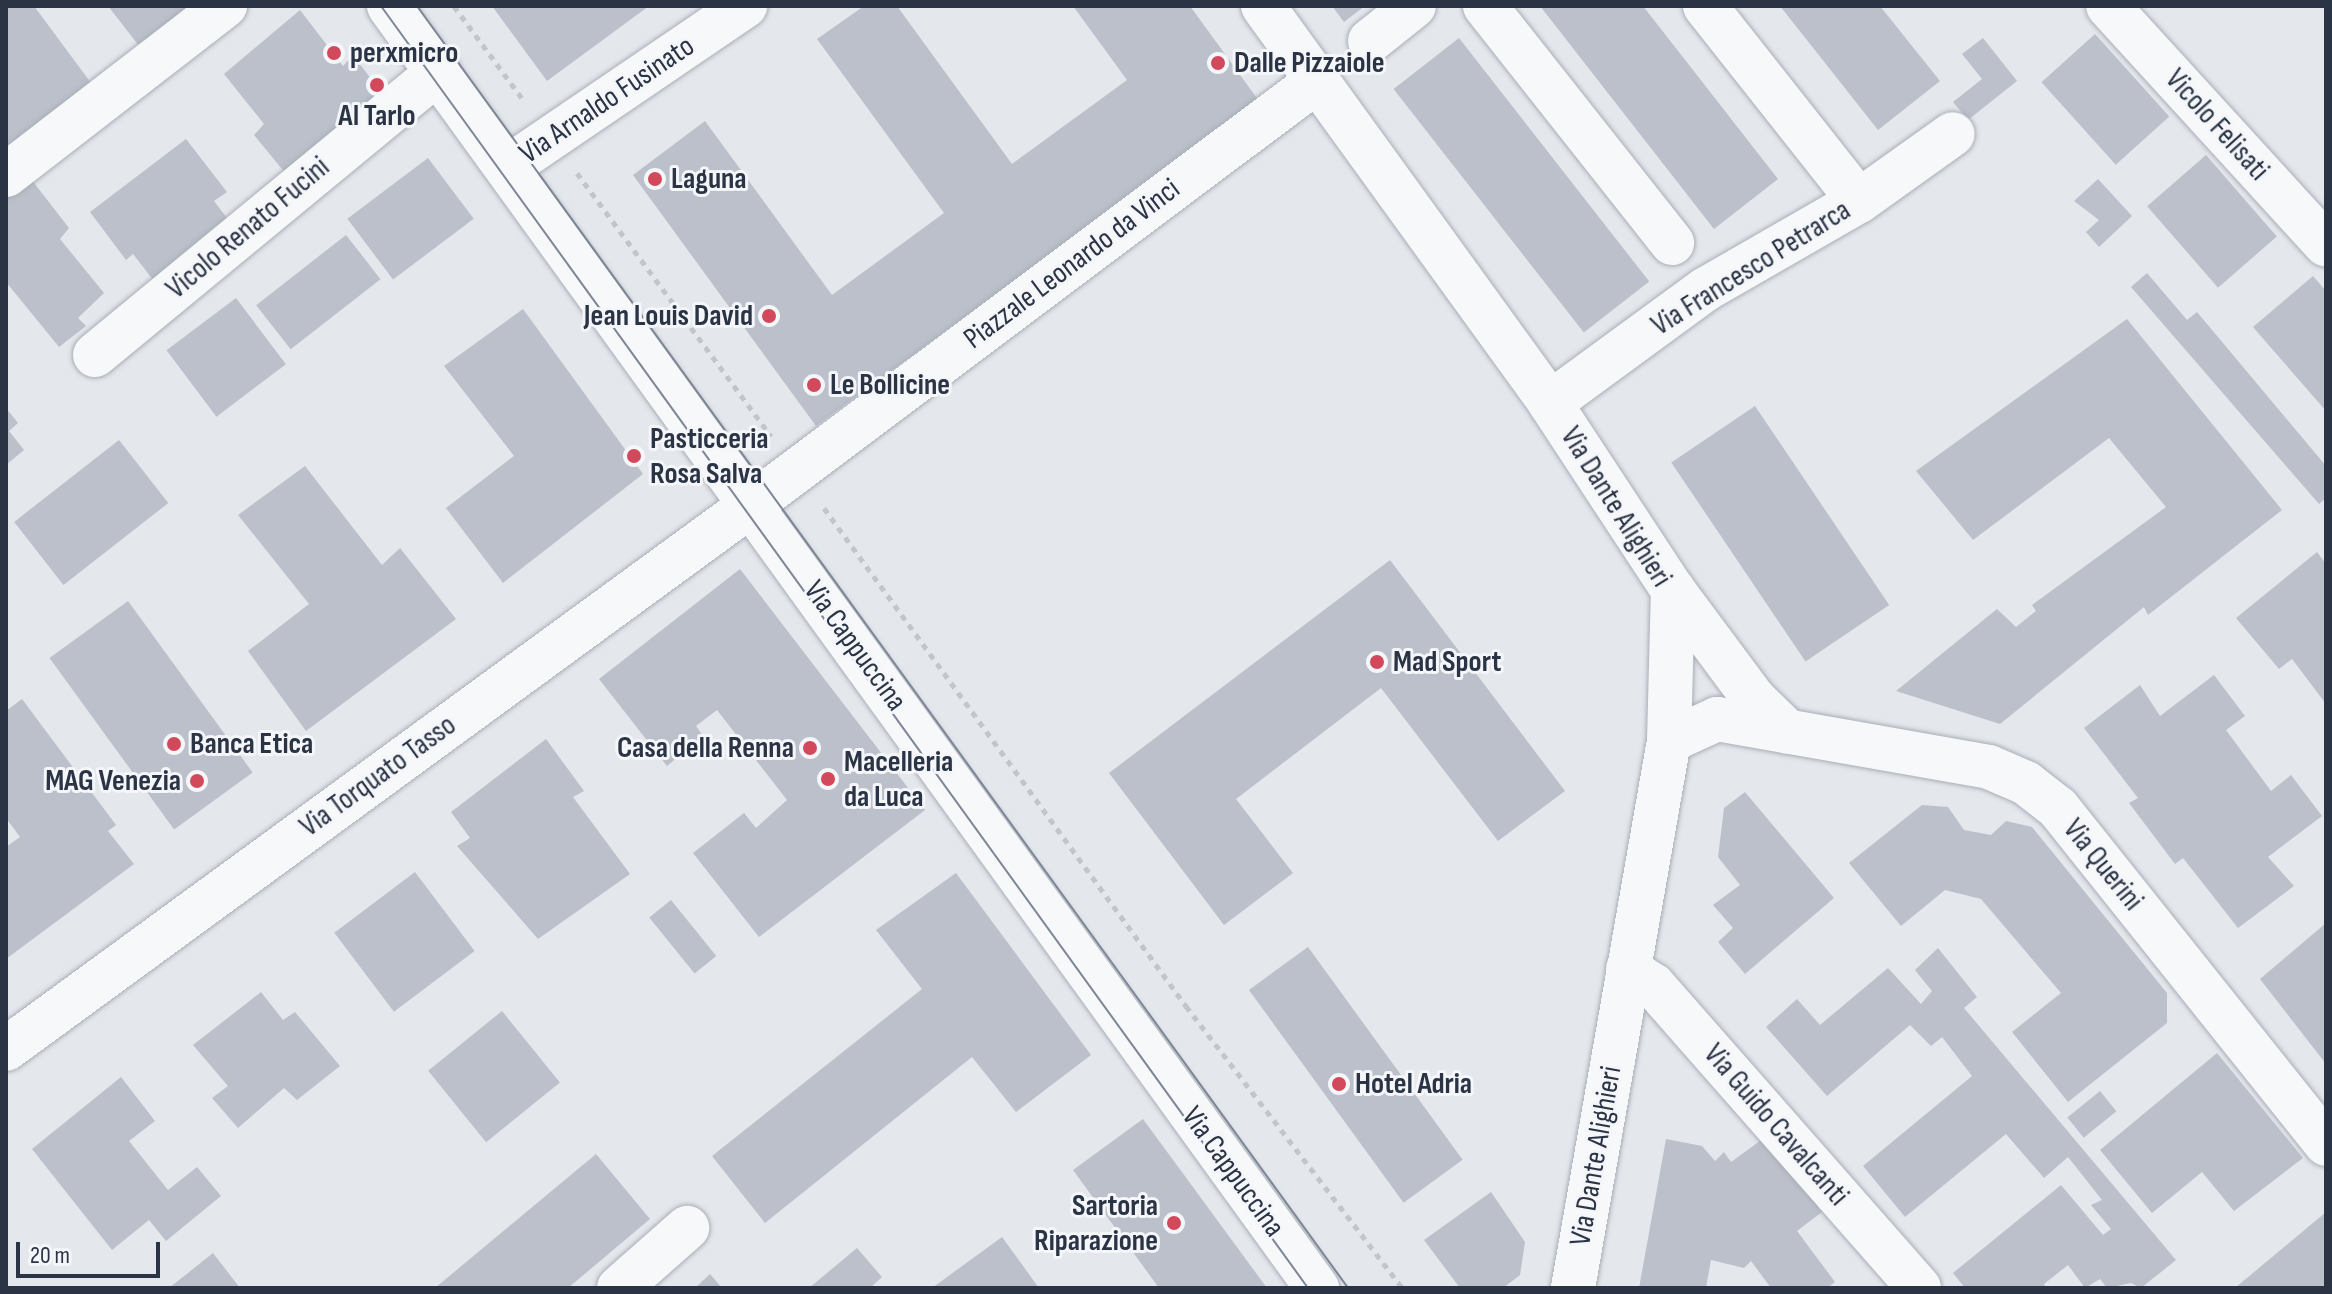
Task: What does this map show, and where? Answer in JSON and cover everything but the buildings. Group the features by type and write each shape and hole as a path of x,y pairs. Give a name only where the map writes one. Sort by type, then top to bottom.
{"street":[{"path":"6,175 225,6"},
{"name":"Via Cappuccina","path":"389,6 1317,1288"},
{"name":"Via Arnaldo Fusinato","path":"508,167 540,122 745,6"},
{"name":"Via Dante Alighieri","path":"1263,6 1550,403 1673,590 1669,741 1573,1288"},
{"path":"1370,41 1414,6"},
{"name":"Via Francesco Petrarca","path":"1485,6 1672,243"},
{"path":"1705,6 1859,201"},
{"name":"Vicolo Felisati","path":"2108,6 2326,245"},
{"name":"Vicolo Renato Fucini","path":"95,355 438,72"},
{"name":"Piazzale Leonardo da Vinci","path":"751,505 1317,81"},
{"name":"Via Francesco Petrarca","path":"1550,403 1706,289 1859,201 1953,134"},
{"name":"Via Torquato Tasso","path":"6,1049 751,505"},
{"path":"1673,590 1754,699 1788,732"},
{"name":"Via Querini","path":"1669,741 1717,719 1989,767 2026,783 2058,808 2326,1144"},
{"name":"Via Guido Cavalcanti","path":"1628,969 1653,985 1919,1288"},
{"path":"619,1288 687,1228"}],"path":[{"path":"454,6 1176,994 1402,1288"}],"tram line":[{"path":"381,6 1308,1288"},
{"path":"417,6 1348,1288"}],"place":[{"name":"perxmicro","path":"334,53"},
{"name":"Dalle Pizzaiole","path":"1218,63"},
{"name":"Al Tarlo","path":"377,85"},
{"name":"Laguna","path":"655,179"},
{"name":"Jean Louis David","path":"769,316"},
{"name":"Le Bollicine","path":"814,385"},
{"name":"Pasticceria Rosa Salva","path":"634,456"},
{"name":"Mad Sport","path":"1377,662"},
{"name":"Banca Etica","path":"174,744"},
{"name":"Casa della Renna","path":"810,748"},
{"name":"Macelleria da Luca","path":"828,779"},
{"name":"MAG Venezia","path":"197,781"},
{"name":"Hotel Adria","path":"1339,1084"},
{"name":"Sartoria Riparazione","path":"1174,1223"}]}
